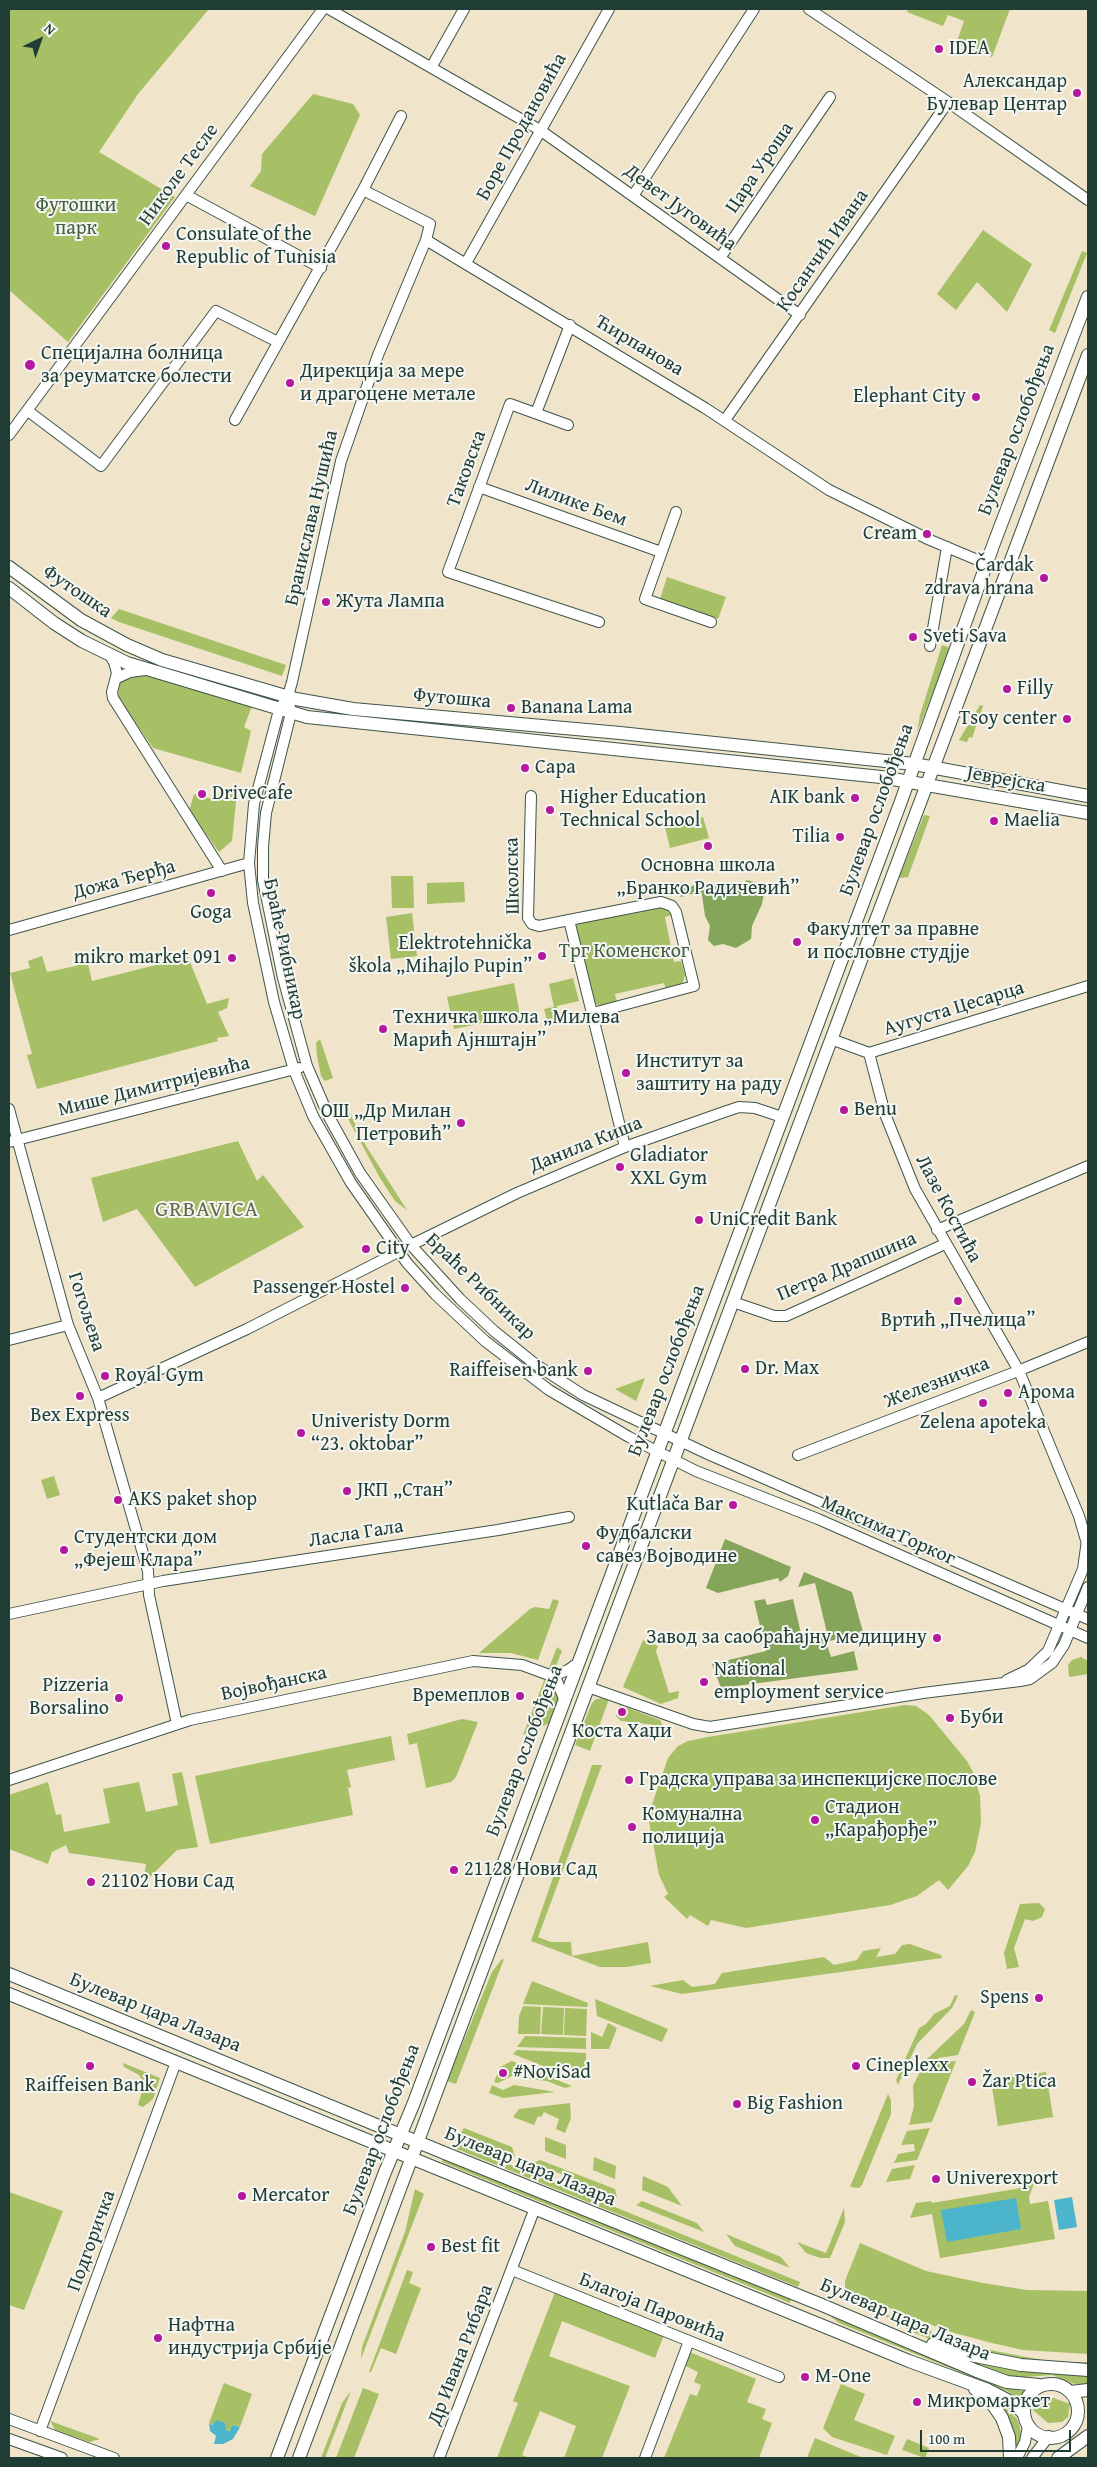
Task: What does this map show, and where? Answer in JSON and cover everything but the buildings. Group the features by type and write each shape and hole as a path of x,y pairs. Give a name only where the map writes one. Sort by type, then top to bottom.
{"main road":[{"name":"Булевар ослобођења","path":"299,2458 832,1039 924,765 987,564 1088,297"},
{"name":"Булевар ослобођења","path":"277,2458 578,1663 782,1117 1088,355"},
{"name":"Футошка","path":"9,567 68,612 127,645 162,660 288,696 353,709 620,733 924,765"},
{"name":"Футошка","path":"9,588 54,623 82,641 109,654 147,670 292,713 350,723 625,748 918,782"},
{"name":"Јеврејска","path":"924,765 1088,796"},
{"name":"Јеврејска","path":"918,782 1088,813"},
{"name":"Булевар цара Лазара","path":"9,1974 1002,2381 1039,2386"},
{"name":"Булевар цара Лазара","path":"9,1994 1005,2398 1015,2404 1026,2420"},
{"path":"901,2338 924,2340 960,2353 1021,2365 1088,2370"},
{"path":"962,2380 979,2392 998,2411 1007,2429 1010,2458"},
{"path":"1076,2424 1077,2401 1070,2392 1052,2384 1039,2386 1028,2397 1026,2420 1035,2432 1049,2436 1067,2433 1088,2413"},
{"path":"1070,2392 1088,2390"},
{"path":"1058,2458 1088,2436"}],"street":[{"name":"Николе Тесле","path":"9,435 324,9"},
{"name":"Девет Југовића","path":"329,9 432,66 540,130 800,315"},
{"path":"432,66 464,9"},
{"name":"Боре Продановића","path":"466,263 609,9"},
{"path":"633,196 754,9"},
{"path":"808,9 948,102 1088,200"},
{"name":"Цара Уроша","path":"720,258 830,97"},
{"name":"Косанчић Ивана","path":"725,420 948,102"},
{"path":"236,420 321,268 401,116"},
{"path":"363,190 430,224 426,240"},
{"path":"186,195 321,268"},
{"name":"Ћирпанова","path":"426,240 725,420 829,490 947,547 987,564"},
{"name":"Бранислава Нушића","path":"288,696 341,461 378,355 426,240"},
{"path":"28,411 101,466 216,311 278,342"},
{"path":"536,414 570,325"},
{"name":"Таковска","path":"568,425 510,404 448,572 599,622"},
{"name":"Лилике Бем","path":"479,487 661,552"},
{"path":"676,512 645,599 711,622"},
{"path":"930,646 947,547"},
{"path":"109,654 114,662 117,678 112,692 113,698 222,871"},
{"path":"117,678 130,672 147,670"},
{"name":"Браће Рибникар","path":"288,696 279,710 254,804 249,863 253,903 274,1002 294,1070 314,1116 334,1155 398,1252 446,1304 486,1341 573,1406 673,1459"},
{"name":"Браће Рибникар","path":"288,696 292,713 266,812 263,876 283,978 307,1066 344,1147 384,1210 411,1245 479,1318 535,1364 583,1394 680,1441"},
{"name":"Школска","path":"531,796 528,918 537,926 569,920"},
{"name":"Дожа Ђерђа","path":"9,930 249,863"},
{"path":"593,1013 694,986 676,912 672,906 661,902 569,920 625,1147"},
{"name":"Аугуста Цесарца","path":"832,1039 870,1054 1088,986"},
{"name":"Лазе Костића","path":"870,1054 881,1099 901,1156 937,1230 1019,1371 1084,1515 1087,1544"},
{"name":"Мише Димитријевића","path":"13,1140 307,1066"},
{"name":"Данила Киша","path":"411,1245 517,1193 625,1147 739,1107 755,1108 782,1117"},
{"name":"Гогољева","path":"9,1109 13,1140 68,1325 98,1398 148,1571 149,1595 177,1724"},
{"name":"Петра Драпшина","path":"937,1230 1088,1166"},
{"name":"Петра Драпшина","path":"733,1302 774,1316 786,1316 945,1244"},
{"path":"98,1398 247,1329 398,1252"},
{"path":"9,1340 68,1325"},
{"name":"Железничка","path":"798,1455 1019,1371 1088,1342"},
{"name":"Максима Горког","path":"680,1441 1088,1619"},
{"name":"Максима Горког","path":"673,1459 818,1519 1088,1638"},
{"name":"Ласла Гала","path":"9,1614 149,1583 498,1530 569,1517"},
{"path":"1001,1682 1028,1670 1038,1663 1048,1650 1083,1569 1087,1544"},
{"path":"588,1687 693,1724 710,1727 1030,1679 1045,1669 1057,1656 1088,1587"},
{"name":"Војвођанска","path":"9,1780 177,1724 473,1662 522,1665 552,1676"},
{"path":"564,1699 557,1681 552,1676 568,1670 578,1663"},
{"name":"Подгоричка","path":"40,2431 176,2062"},
{"name":"Др Ивана Рибара","path":"440,2458 535,2208"},
{"name":"Благоја Паровића","path":"512,2270 779,2378"},
{"path":"645,2458 689,2342"},
{"path":"9,2419 114,2458"},
{"path":"1017,2458 1025,2442 1026,2420"},
{"path":"1032,2458 1049,2436"},
{"path":"9,2439 62,2458"}],"green space":[{"name":"Футошки парк","path":"9,9 209,9 138,94 99,152 175,197 68,342 9,290"},
{"path":"908,9 1010,9 992,57 956,44 964,21 948,15 943,26 907,12"},
{"path":"313,94 353,104 360,115 315,216 250,186 261,171 262,154"},
{"path":"983,230 1032,264 1007,312 977,282 956,310 937,294"},
{"path":"1082,251 1087,253 1055,333 1049,330"},
{"path":"667,577 726,597 718,619 660,599"},
{"path":"119,609 286,665 282,676 111,618"},
{"path":"942,645 950,648 917,733 920,715"},
{"path":"146,673 252,706 244,727 251,731 241,773 153,748 118,697 120,682 131,675"},
{"path":"980,705 983,706 972,738 969,737 967,742 959,740"},
{"path":"221,787 237,792 232,841 219,852 189,811 194,794 217,800"},
{"path":"924,815 930,816 908,877 899,878"},
{"path":"703,817 709,838 670,848 665,827"},
{"path":"391,876 413,876 414,908 392,908"},
{"path":"746,880 762,884 765,888 762,904 752,926 751,939 736,948 723,944 714,946 708,940 710,926 705,916 702,895 690,894 681,897 676,890 704,883 745,889"},
{"path":"464,882 465,902 427,904 427,883"},
{"name":"Трг Коменског","path":"663,906 673,915 665,917 674,962 681,961 685,975 683,982 666,990 664,983 615,994 617,1002 601,1006 595,1004 576,927 578,922"},
{"path":"412,913 417,956 391,959 386,917"},
{"path":"42,956 47,972 76,966 86,956 92,981 188,957 207,1004 229,998 227,1008 218,1012 229,1036 217,1038 218,1041 37,1089 27,1055 32,1054 10,973 30,968 28,961"},
{"path":"573,978 579,1001 557,1006 560,1019 548,1023 544,1009 554,1007 549,984"},
{"path":"514,983 520,1015 454,1029 447,997"},
{"path":"320,1039 333,1078 325,1081 321,1076 317,1056 316,1043"},
{"path":"346,1106 366,1146 407,1210 395,1201 380,1178 342,1108"},
{"path":"238,1141 257,1181 263,1175 304,1227 195,1287 137,1209 103,1222 91,1178"},
{"path":"645,1378 636,1401 615,1389"},
{"path":"54,1476 60,1495 47,1499 41,1480"},
{"path":"725,1539 791,1567 788,1576 780,1582 778,1578 718,1593 706,1588"},
{"path":"804,1572 852,1592 863,1632 826,1642 831,1657 854,1651 858,1670 721,1688 712,1664 766,1651 754,1601 765,1599 767,1605 793,1599 803,1642 828,1637 815,1583 798,1587"},
{"path":"553,1599 559,1601 538,1660 511,1653 479,1653 530,1609 535,1607 549,1609"},
{"path":"643,1640 658,1646 656,1651 669,1693 679,1691 678,1698 661,1704 623,1687"},
{"path":"557,1647 562,1651 552,1676 560,1688 556,1720 523,1735"},
{"path":"1081,1657 1088,1661 1088,1674 1069,1677 1068,1665 1072,1660"},
{"path":"596,1699 609,1699 590,1751 575,1745 592,1703"},
{"path":"620,1705 660,1720 663,1726 621,1721 616,1716"},
{"name":"Стадион „Карађорђе”","path":"905,1705 916,1706 929,1715 967,1761 973,1772 980,1796 981,1823 975,1852 968,1866 948,1890 939,1880 917,1896 890,1905 746,1928 711,1920 708,1926 690,1915 687,1919 664,1897 668,1894 659,1875 648,1816 668,1758 678,1746 688,1741 708,1737"},
{"path":"462,1719 478,1722 456,1777 451,1782 426,1788 417,1743 409,1745 407,1734"},
{"path":"391,1736 395,1760 347,1770 351,1787 348,1788 353,1815 210,1844 195,1776"},
{"path":"592,1765 602,1765 538,1937 551,1942 571,1942 572,1956 648,1942 651,1963 626,1967 600,1967 531,1941"},
{"path":"182,1772 198,1847 177,1850 143,1884 146,1864 69,1853 66,1845 52,1852 48,1864 9,1849 9,1795 48,1782 56,1815 61,1814 64,1832 110,1823 103,1789 139,1782 146,1812 178,1805 172,1774"},
{"path":"1039,1903 1045,1909 1042,1917 1033,1921 1025,1919 1014,1948 1019,1967 1007,1969 1004,1953 1020,1904"},
{"path":"910,1944 941,1955 942,1958 682,1994 650,1986 683,1980 692,1987 715,1984 722,1973 824,1957 834,1965 857,1960 863,1951 881,1948 876,1957 895,1954 902,1945"},
{"path":"504,1959 456,2084 447,2081 492,1972 501,1960"},
{"path":"532,1981 588,2003 587,2007 523,2004"},
{"path":"955,1995 958,1996 952,2008 917,2044 898,2085 896,2080 919,2028 926,2024 934,2014 950,2006"},
{"path":"595,1999 668,2029 662,2042 597,2016"},
{"path":"523,2006 541,2007 540,2034 518,2034 519,2016"},
{"path":"543,2007 564,2008 563,2035 541,2034"},
{"path":"565,2008 587,2009 586,2036 564,2035"},
{"path":"971,2010 975,2012 958,2055 938,2058 938,2062 956,2061 932,2122 909,2125 914,2106 913,2086 925,2061 964,2024"},
{"path":"608,2023 617,2028 609,2049 591,2049 591,2032 602,2037"},
{"path":"525,2036 586,2038 586,2049 517,2047"},
{"path":"517,2050 586,2053 586,2062 579,2079 575,2079 513,2054"},
{"path":"512,2061 528,2068 498,2083 494,2082 500,2067"},
{"path":"123,2063 160,2078 153,2099 143,2107 138,2105 143,2088 142,2080 139,2075 124,2067"},
{"path":"535,2071 572,2086 565,2088 547,2081 522,2078"},
{"path":"1046,2072 1053,2117 998,2126 991,2080"},
{"path":"492,2085 503,2090 514,2085 555,2092 503,2098 489,2093"},
{"path":"888,2094 891,2100 891,2114 862,2185 859,2188 850,2187"},
{"path":"570,2103 571,2118 565,2133 556,2129 559,2119 544,2112 541,2117 538,2116 534,2125 513,2117 519,2109"},
{"path":"464,2128 512,2147 515,2157 460,2134"},
{"path":"930,2128 917,2160 894,2163 898,2154 915,2151 914,2144 901,2145 907,2131"},
{"path":"545,2137 566,2145 566,2159 545,2151"},
{"path":"459,2144 800,2282 798,2287 457,2149"},
{"path":"594,2157 616,2166 615,2179 593,2170"},
{"path":"443,2159 791,2299 790,2303 442,2162"},
{"path":"540,2160 615,2189 617,2197 534,2163"},
{"path":"915,2165 910,2179 886,2182 892,2169"},
{"path":"643,2176 668,2187 682,2206 642,2190"},
{"path":"1029,2183 1034,2183 1029,2197 1030,2204 1048,2201 1055,2239 940,2258 932,2214 910,2218 916,2203 931,2201 932,2203 1027,2187"},
{"path":"415,2189 424,2194 361,2359 362,2347 405,2232"},
{"path":"9,2192 63,2211 24,2310 9,2305"},
{"path":"642,2201 697,2223 704,2232 636,2205"},
{"path":"844,2208 845,2222 830,2258 820,2258 806,2253 797,2242 826,2253"},
{"path":"726,2234 781,2257 790,2268 735,2246"},
{"path":"860,2243 926,2271 983,2283 1027,2290 1088,2291 1088,2354 1023,2350 992,2343 947,2331 845,2290 845,2281"},
{"path":"407,2270 413,2272 409,2283 421,2288 396,2354 381,2348 371,2372 369,2372"},
{"path":"555,2292 664,2335 655,2358 562,2321 549,2356 630,2386 602,2458 564,2458 576,2426 540,2411 522,2455 530,2458 497,2458 518,2403 513,2401"},
{"path":"848,2300 945,2337 995,2351 1053,2362 1088,2362 1088,2367 1052,2366 940,2343 912,2332 889,2318 849,2303"},
{"path":"830,2316 1009,2388 1026,2392 1020,2401 1009,2392 839,2323"},
{"path":"687,2351 756,2379 747,2402 766,2409 762,2419 772,2423 759,2458 664,2458 690,2394 697,2396 701,2385 694,2382 698,2372 682,2364"},
{"path":"966,2359 1088,2375 1088,2385 1075,2384 1052,2375 1011,2378"},
{"path":"224,2383 252,2394 240,2427 232,2425 230,2431 209,2423"},
{"path":"841,2384 865,2394 854,2420 895,2436 887,2455 832,2437 823,2428"},
{"path":"363,2388 379,2394 354,2458 336,2458"},
{"path":"351,2391 325,2458 321,2458 342,2403"},
{"path":"1048,2396 1070,2404 1068,2417 1062,2422 1048,2423 1033,2410 1039,2399"},
{"path":"999,2401 1017,2419 1020,2427 1021,2437 1016,2452"},
{"path":"50,2421 100,2439 89,2442 56,2431"},
{"path":"815,2438 863,2458 807,2458"},
{"path":"907,2439 929,2448 925,2458 902,2450"}],"water":[{"path":"1072,2197 1077,2227 1059,2230 1054,2200"},
{"path":"1016,2198 1021,2229 947,2242 941,2210"},
{"path":"217,2420 225,2423 226,2430 230,2431 232,2425 240,2427 233,2439 223,2444 214,2444 216,2436 210,2431 209,2423 212,2425"}],"place":[{"name":"IDEA","path":"939,49"},
{"name":"Александар Булевар Центар","path":"1077,93"},
{"name":"Consulate of the Republic of Tunisia","path":"166,246"},
{"name":"Специјална болница за реуматске болести","path":"30,365"},
{"name":"Дирекција за мере и драгоцене метале","path":"290,383"},
{"name":"Elephant City","path":"976,397"},
{"name":"Cream","path":"927,534"},
{"name":"Čardak zdrava hrana","path":"1044,578"},
{"name":"Жута Лампа","path":"326,602"},
{"name":"Sveti Sava","path":"913,637"},
{"name":"Filly","path":"1007,689"},
{"name":"Banana Lama","path":"511,708"},
{"name":"Tsoy center","path":"1067,719"},
{"name":"Сара","path":"525,768"},
{"name":"DriveCafe","path":"202,794"},
{"name":"AIK bank","path":"855,798"},
{"name":"Higher Education Technical School","path":"550,810"},
{"name":"Maelia","path":"994,821"},
{"name":"Tilia","path":"840,837"},
{"name":"Основна школа „Бранко Радичевић”","path":"708,846"},
{"name":"Goga","path":"211,893"},
{"name":"Факултет за правне и пословне студјје","path":"797,942"},
{"name":"Elektrotehnička škola „Mihajlo Pupin”","path":"542,956"},
{"name":"mikro market 091","path":"232,958"},
{"name":"Техничка школа „Милева Марић Ајнштајн”","path":"383,1029"},
{"name":"Институт за заштиту на раду","path":"626,1073"},
{"name":"Benu","path":"844,1110"},
{"name":"ОШ „Др Милан Петровић”","path":"461,1123"},
{"name":"Gladiator XXL Gym","path":"620,1167"},
{"name":"UniCredit Bank","path":"699,1220"},
{"name":"City","path":"366,1249"},
{"name":"Passenger Hostel","path":"405,1288"},
{"name":"Вртић „Пчелица”","path":"958,1301"},
{"name":"Dr. Max","path":"745,1369"},
{"name":"Raiffeisen bank","path":"588,1371"},
{"name":"Royal Gym","path":"105,1376"},
{"name":"Арома","path":"1008,1393"},
{"name":"Bex Express","path":"80,1396"},
{"name":"Zelena apoteka","path":"983,1403"},
{"name":"Univeristy Dorm “23. oktobar”","path":"301,1433"},
{"name":"ЈКП „Стан”","path":"347,1491"},
{"name":"AKS paket shop","path":"118,1500"},
{"name":"Kutlača Bar","path":"733,1505"},
{"name":"Фудбалски савез Војводине","path":"586,1546"},
{"name":"Студентски дом „Фејеш Клара”","path":"64,1550"},
{"name":"Завод за саобраћајну медицину","path":"937,1638"},
{"name":"National employment service","path":"704,1682"},
{"name":"Времеплов","path":"520,1696"},
{"name":"Pizzeria Borsalino","path":"119,1698"},
{"name":"Коста Хаџи","path":"622,1712"},
{"name":"Буби","path":"950,1718"},
{"name":"Градска управа за инспекцијске послове","path":"629,1780"},
{"name":"Стадион „Карађорђе”","path":"815,1820"},
{"name":"Комунална полиција","path":"632,1827"},
{"name":"21128 Нови Сад","path":"454,1870"},
{"name":"21102 Нови Сад","path":"91,1882"},
{"name":"Spens","path":"1039,1998"},
{"name":"Raiffeisen Bank","path":"90,2066"},
{"name":"Cineplexx","path":"856,2066"},
{"name":"#NoviSad","path":"503,2073"},
{"name":"Žar Ptica","path":"972,2082"},
{"name":"Big Fashion","path":"737,2104"},
{"name":"Univerexport","path":"936,2179"},
{"name":"Mercator","path":"242,2196"},
{"name":"Best fit","path":"431,2247"},
{"name":"Нафтна индустрија Србије","path":"158,2338"},
{"name":"M-One","path":"805,2377"},
{"name":"Микромаркет","path":"917,2402"}],"district":[{"name":"GRBAVICA","path":"207,1210"}]}
